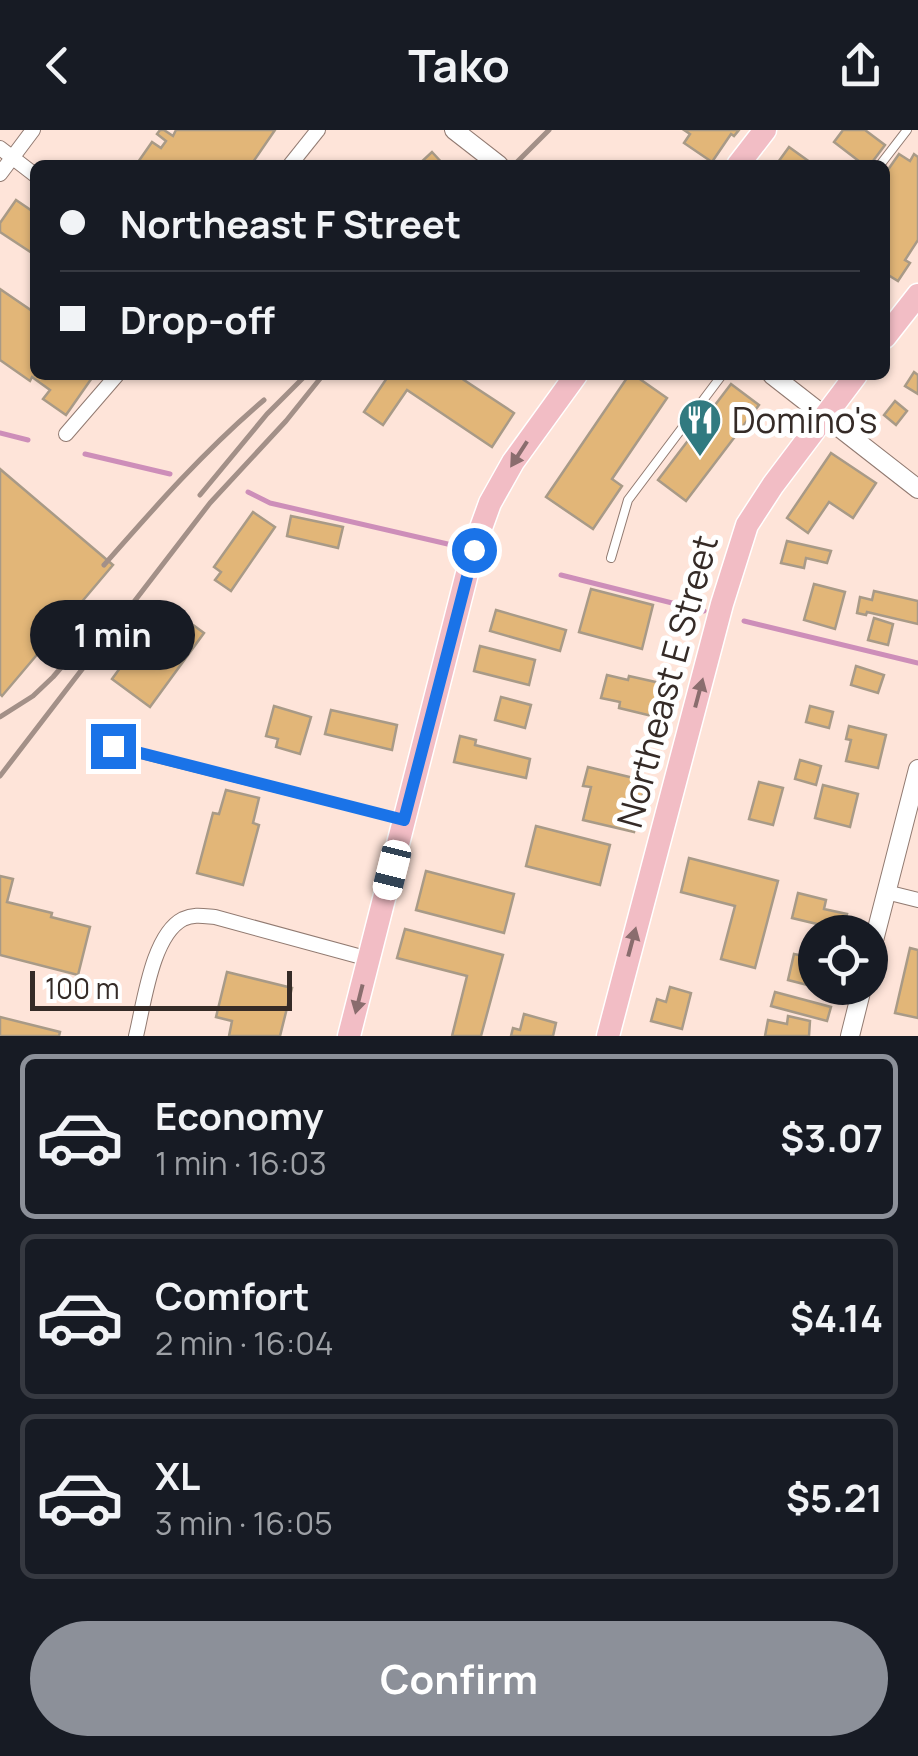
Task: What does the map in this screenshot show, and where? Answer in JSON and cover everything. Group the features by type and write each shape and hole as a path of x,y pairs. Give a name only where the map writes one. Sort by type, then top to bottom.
{"main road":[{"path":"742,160 766,130"},
{"path":"890,331 918,294"},
{"path":"349,1036 474,550 490,503 513,462 572,380"},
{"name":"Northeast E Street","path":"608,1036 735,558 747,526 773,485 852,380"}],"street":[{"path":"0,174 6,153 33,130"},
{"path":"294,160 318,130"},
{"path":"454,130 493,160"},
{"path":"6,153 30,171"},
{"path":"66,434 114,380"},
{"path":"778,380 916,484"},
{"path":"880,915 918,768"},
{"path":"886,892 918,900"},
{"path":"136,1036 164,937 180,920 196,914 369,958"},
{"path":"850,1036 858,1005"}],"lane":[{"path":"884,160 907,130"},
{"path":"611,558 628,500 718,380"},
{"path":"113,746 404,820"}],"building":[{"path":"160,130 173,136 176,130 275,130 254,160 139,160 152,142 161,148 166,141 157,134"},
{"path":"684,130 739,130 734,136 731,134 713,160 684,143 690,134"},
{"path":"843,130 865,130 885,145 874,160 857,160 834,142"},
{"path":"789,147 807,160 780,160"},
{"path":"432,152 439,160 423,160"},
{"path":"899,154 910,161 914,154 918,157 918,240 898,281 890,276 890,167"},
{"path":"16,200 30,210 30,252 0,232 0,223"},
{"path":"0,289 30,310 30,381 0,360"},
{"path":"914,372 918,375 918,394 905,386"},
{"path":"36,380 90,380 66,415 43,399 50,390"},
{"path":"386,380 464,380 514,413 492,447 407,390 383,425 364,412"},
{"path":"626,380 641,380 667,398 612,479 622,486 593,529 546,497"},
{"path":"731,384 759,405 686,501 658,480"},
{"path":"895,401 907,411 896,425 884,415"},
{"path":"831,453 876,483 853,518 829,502 808,533 787,518"},
{"path":"0,469 113,565 2,696 0,694"},
{"path":"253,512 275,527 231,591 215,580 221,572 214,567"},
{"path":"291,516 343,527 338,548 287,536"},
{"path":"787,541 831,551 827,563 806,558 804,568 781,563"},
{"path":"814,584 845,592 835,629 804,620"},
{"path":"591,589 653,605 642,649 579,632"},
{"path":"874,591 918,601 918,624 857,613 860,597 872,600"},
{"path":"166,605 204,633 150,707 112,679"},
{"path":"496,610 566,630 560,651 490,631"},
{"path":"874,618 893,624 888,645 868,640"},
{"path":"480,646 535,660 529,685 474,671"},
{"path":"856,666 884,675 878,693 851,685"},
{"path":"607,675 660,683 652,716 619,708 620,702 601,698"},
{"path":"501,697 531,705 525,728 495,720"},
{"path":"274,706 311,717 300,754 276,747 278,739 266,736"},
{"path":"810,706 833,712 829,728 806,722"},
{"path":"331,710 397,725 392,750 325,734"},
{"path":"849,726 886,735 878,768 846,761 851,740 846,739"},
{"path":"460,736 476,740 475,745 530,759 526,778 454,762"},
{"path":"800,760 821,766 816,785 795,779"},
{"path":"588,767 646,781 634,832 583,820 591,787 583,786"},
{"path":"759,782 783,788 773,825 749,819"},
{"path":"823,785 858,794 850,827 815,818"},
{"path":"226,790 259,798 253,823 259,825 243,885 197,873 213,813 219,814"},
{"path":"536,826 610,845 600,885 526,866"},
{"path":"689,858 778,881 755,968 721,959 735,906 681,892"},
{"path":"426,871 514,894 504,933 416,910"},
{"path":"0,876 13,879 7,902 90,927 78,975 0,955"},
{"path":"798,893 826,900 824,909 847,914 798,915 798,919 792,918"},
{"path":"405,929 503,955 481,1036 452,1036 467,976 397,958"},
{"path":"910,948 918,950 918,1018 895,1013"},
{"path":"794,954 798,955 798,983 788,980"},
{"path":"227,972 292,988 280,1036 229,1036 232,1021 216,1017"},
{"path":"670,987 691,993 682,1029 651,1021 657,999 666,1002"},
{"path":"775,992 798,998 798,1005 831,1007 827,1021 771,1006"},
{"path":"524,1014 556,1023 553,1036 511,1036 513,1028 520,1030"},
{"path":"788,1016 810,1021 809,1036 765,1036 768,1020 787,1024"},
{"path":"0,1017 60,1032 59,1036 0,1036"}],"waterway":[{"path":"0,433 28,440"},
{"path":"85,454 170,474"},
{"path":"248,492 270,503 452,545"},
{"path":"561,575 704,611"},
{"path":"744,621 918,663"}],"railway":[{"path":"519,160 549,130"},
{"path":"200,495 267,414 301,380"},
{"path":"0,776 210,503 319,380"},
{"path":"104,565 161,500 264,400"},
{"path":"0,717 33,696 53,677 102,620"}],"place":[{"name":"Domino's","path":"700,458"}],"route":[{"path":"113,746 404,820 474,550"}]}
